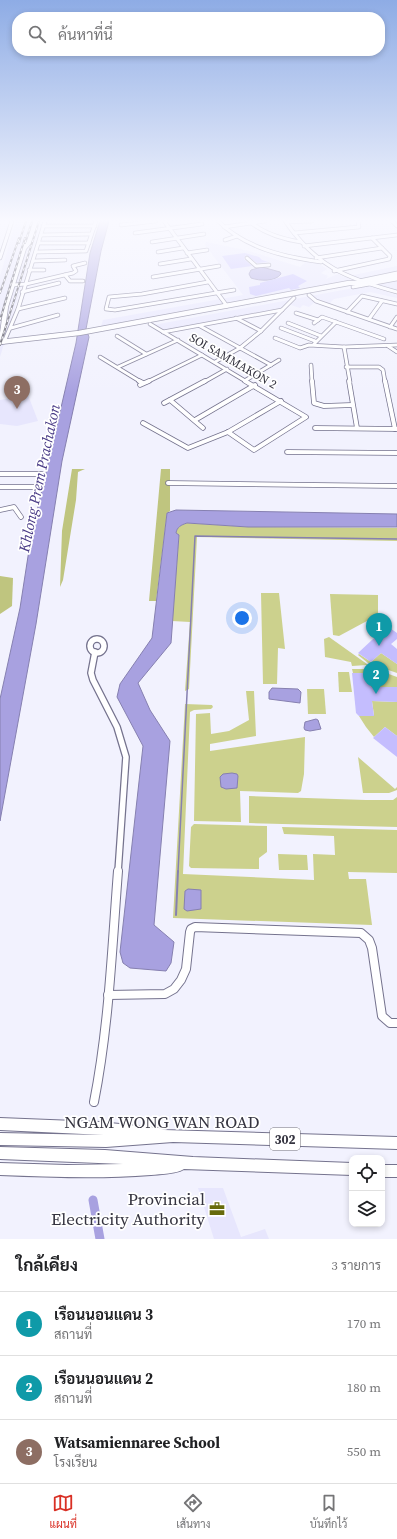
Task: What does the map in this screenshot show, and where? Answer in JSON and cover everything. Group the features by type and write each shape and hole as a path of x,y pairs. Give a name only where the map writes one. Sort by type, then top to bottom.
{"main road":[{"path":"0,1124 114,1129 174,1136"},
{"name":"NGAM WONG WAN ROAD","path":"0,1139 106,1141 174,1136 397,1144"},
{"name":"302","path":"0,1153 105,1156 194,1163 349,1169"},
{"path":"0,1169 91,1172 133,1171 194,1163"},
{"path":"385,1171 397,1171"}],"street":[{"path":"0,322 15,279"},
{"path":"1,343 10,328 18,309 22,292 27,279"},
{"path":"13,285 26,284 48,279"},
{"path":"69,279 82,282"},
{"path":"206,279 228,308"},
{"path":"352,279 397,292"},
{"path":"351,285 357,281 368,279"},
{"path":"108,329 150,324 301,293 391,279"},
{"path":"1,343 55,338 228,308 310,296 351,285 369,285 394,279"},
{"path":"208,282 142,294 109,297 106,309 109,310 217,294 234,290"},
{"path":"22,292 59,283"},
{"path":"297,288 301,293"},
{"path":"310,296 316,300 347,312 397,329"},
{"path":"347,312 361,296 397,304"},
{"path":"18,309 64,298"},
{"path":"214,362 240,348 262,331 294,298"},
{"path":"369,319 382,301"},
{"path":"1,343 6,306"},
{"path":"163,332 282,310"},
{"path":"296,313 318,320"},
{"path":"10,328 58,315"},
{"path":"314,323 322,317 384,339"},
{"path":"390,326 397,317"},
{"path":"236,318 262,331"},
{"path":"275,338 300,348 314,343 336,322"},
{"path":"288,323 321,336"},
{"name":"SOI SAMMAKON 2","path":"150,324 306,417 254,450 228,432"},
{"path":"200,326 271,364"},
{"path":"281,328 314,343 344,347 397,345"},
{"path":"117,336 146,354"},
{"path":"118,367 178,340"},
{"path":"387,346 397,352"},
{"path":"344,347 352,406 357,428"},
{"path":"100,357 118,367 141,384 202,354"},
{"path":"246,380 279,360"},
{"path":"311,365 314,403 324,406 352,406"},
{"path":"315,428 396,429 383,370 378,367 346,367"},
{"path":"164,403 227,369"},
{"path":"195,420 254,386"},
{"path":"170,400 203,428"},
{"path":"143,423 188,448 228,432 281,401"},
{"path":"287,452 397,453"},
{"path":"0,474 42,474"},
{"path":"168,483 397,486"},
{"path":"0,487 38,487"},
{"path":"0,510 14,506 20,517"},
{"path":"94,1102 99,1077 108,995 126,757 124,747 93,680 91,673 95,652"},
{"path":"108,995 164,994 172,992 178,986 184,972 188,957 190,933 191,929 195,927 361,933 369,940 372,948 382,1016 390,1023 397,1023"}],"shaded area":[{"path":"0,279 24,279 0,357"},
{"path":"86,279 96,279 86,329 89,337 62,461 36,624 0,821 0,699 20,608 31,537 76,343"},
{"path":"231,279 362,279 258,299 101,326 103,320 243,295"},
{"path":"254,279 273,279 271,280"},
{"path":"397,280 397,290 387,292 397,295 397,298 370,292 334,299 330,303 315,302 309,307 303,305 300,308 291,305 279,309 163,331 148,326"},
{"path":"28,395 38,421 17,426 0,424 0,400"},
{"path":"176,510 397,514 397,527 248,527 187,523 181,525 177,529 176,533 179,535 171,643 138,683 150,710 170,741 154,925 174,942 171,963 166,971 130,968 123,963 120,952 143,746 117,697 120,684 152,638 167,513"},
{"path":"272,688 298,689 301,692 300,703 269,699 269,692"},
{"path":"316,719 318,720 321,729 310,731 305,730 305,722"},
{"path":"223,774 237,774 238,776 237,788 226,789 221,787 220,777"},
{"path":"188,889 201,890 201,909 187,911 184,909 185,891"},
{"name":"Provincial Electricity Authority","path":"198,1188 223,1188 241,1237 265,1229 269,1239 214,1239"}],"green space":[{"path":"72,469 85,469 78,472 76,500 63,580 60,587 62,531"},
{"path":"161,469 170,469 170,511 167,513 156,601 149,601"},
{"path":"187,523 248,527 397,528 397,541 197,537 189,689 185,691 190,622 172,621 179,535 176,533 180,526"},
{"path":"0,576 13,578 12,606 0,614"},
{"path":"261,593 279,593 285,649 278,648 277,684 263,684"},
{"path":"330,594 378,595 378,615 339,636 333,635"},
{"path":"329,637 367,665 352,666 351,662 325,657 324,639"},
{"path":"381,653 397,664 397,673 368,663 358,655 359,654 371,662"},
{"path":"352,669 375,669 397,677 397,687 371,687 368,673 353,673"},
{"path":"338,672 349,672 352,692 339,692"},
{"path":"307,689 324,689 326,714 308,714"},
{"path":"246,691 254,691 256,736 210,744 210,751 305,737 304,774 301,791 298,793 240,791 241,822 194,821 196,714 210,713 211,734 229,731 249,720"},
{"path":"372,701 397,702 397,736 385,727 374,737 366,727 359,716 374,715"},
{"path":"185,704 212,705 213,707 211,709 194,710 190,712 183,874 314,880 313,854 335,855 334,836 284,834 282,827 397,830 397,873 348,872 349,879 366,879 372,925 173,918"},
{"path":"358,757 395,789 397,787 397,790 389,793 363,793"},
{"path":"249,796 366,800 393,800 397,797 397,827 249,823"},
{"path":"194,824 267,826 267,852 259,858 259,869 191,868 189,866 191,827"},
{"path":"278,854 307,855 308,870 279,870"}],"building":[{"path":"275,279 303,279 307,281 298,286 300,288 291,290 289,288 256,296 250,294 249,287 260,285 260,283"},
{"path":"387,626 397,633 397,639 391,644 397,649 397,664 381,653 371,662 358,653"},
{"path":"352,673 368,673 371,687 397,687 397,702 372,701 374,716 359,716 356,713"},
{"path":"385,727 397,736 397,757 373,738"}],"waterway":[{"path":"178,872 195,536 397,539"},
{"path":"176,915 178,871"},
{"path":"93,1200 100,1239"}],"railway":[{"path":"0,293 5,279"},
{"path":"0,320 13,279"},
{"path":"0,345 21,279"}],"place":[{"name":"Watsamiennaree School","path":"17,409"},
{"name":"เรือนนอนแดน 3","path":"379,646"},
{"name":"เรือนนอนแดน 2","path":"376,694"},
{"name":"Provincial Electricity Authority","path":"217,1209"}],"water label":[{"name":"Khlong Prem Prachakon","path":"39,478"}]}
